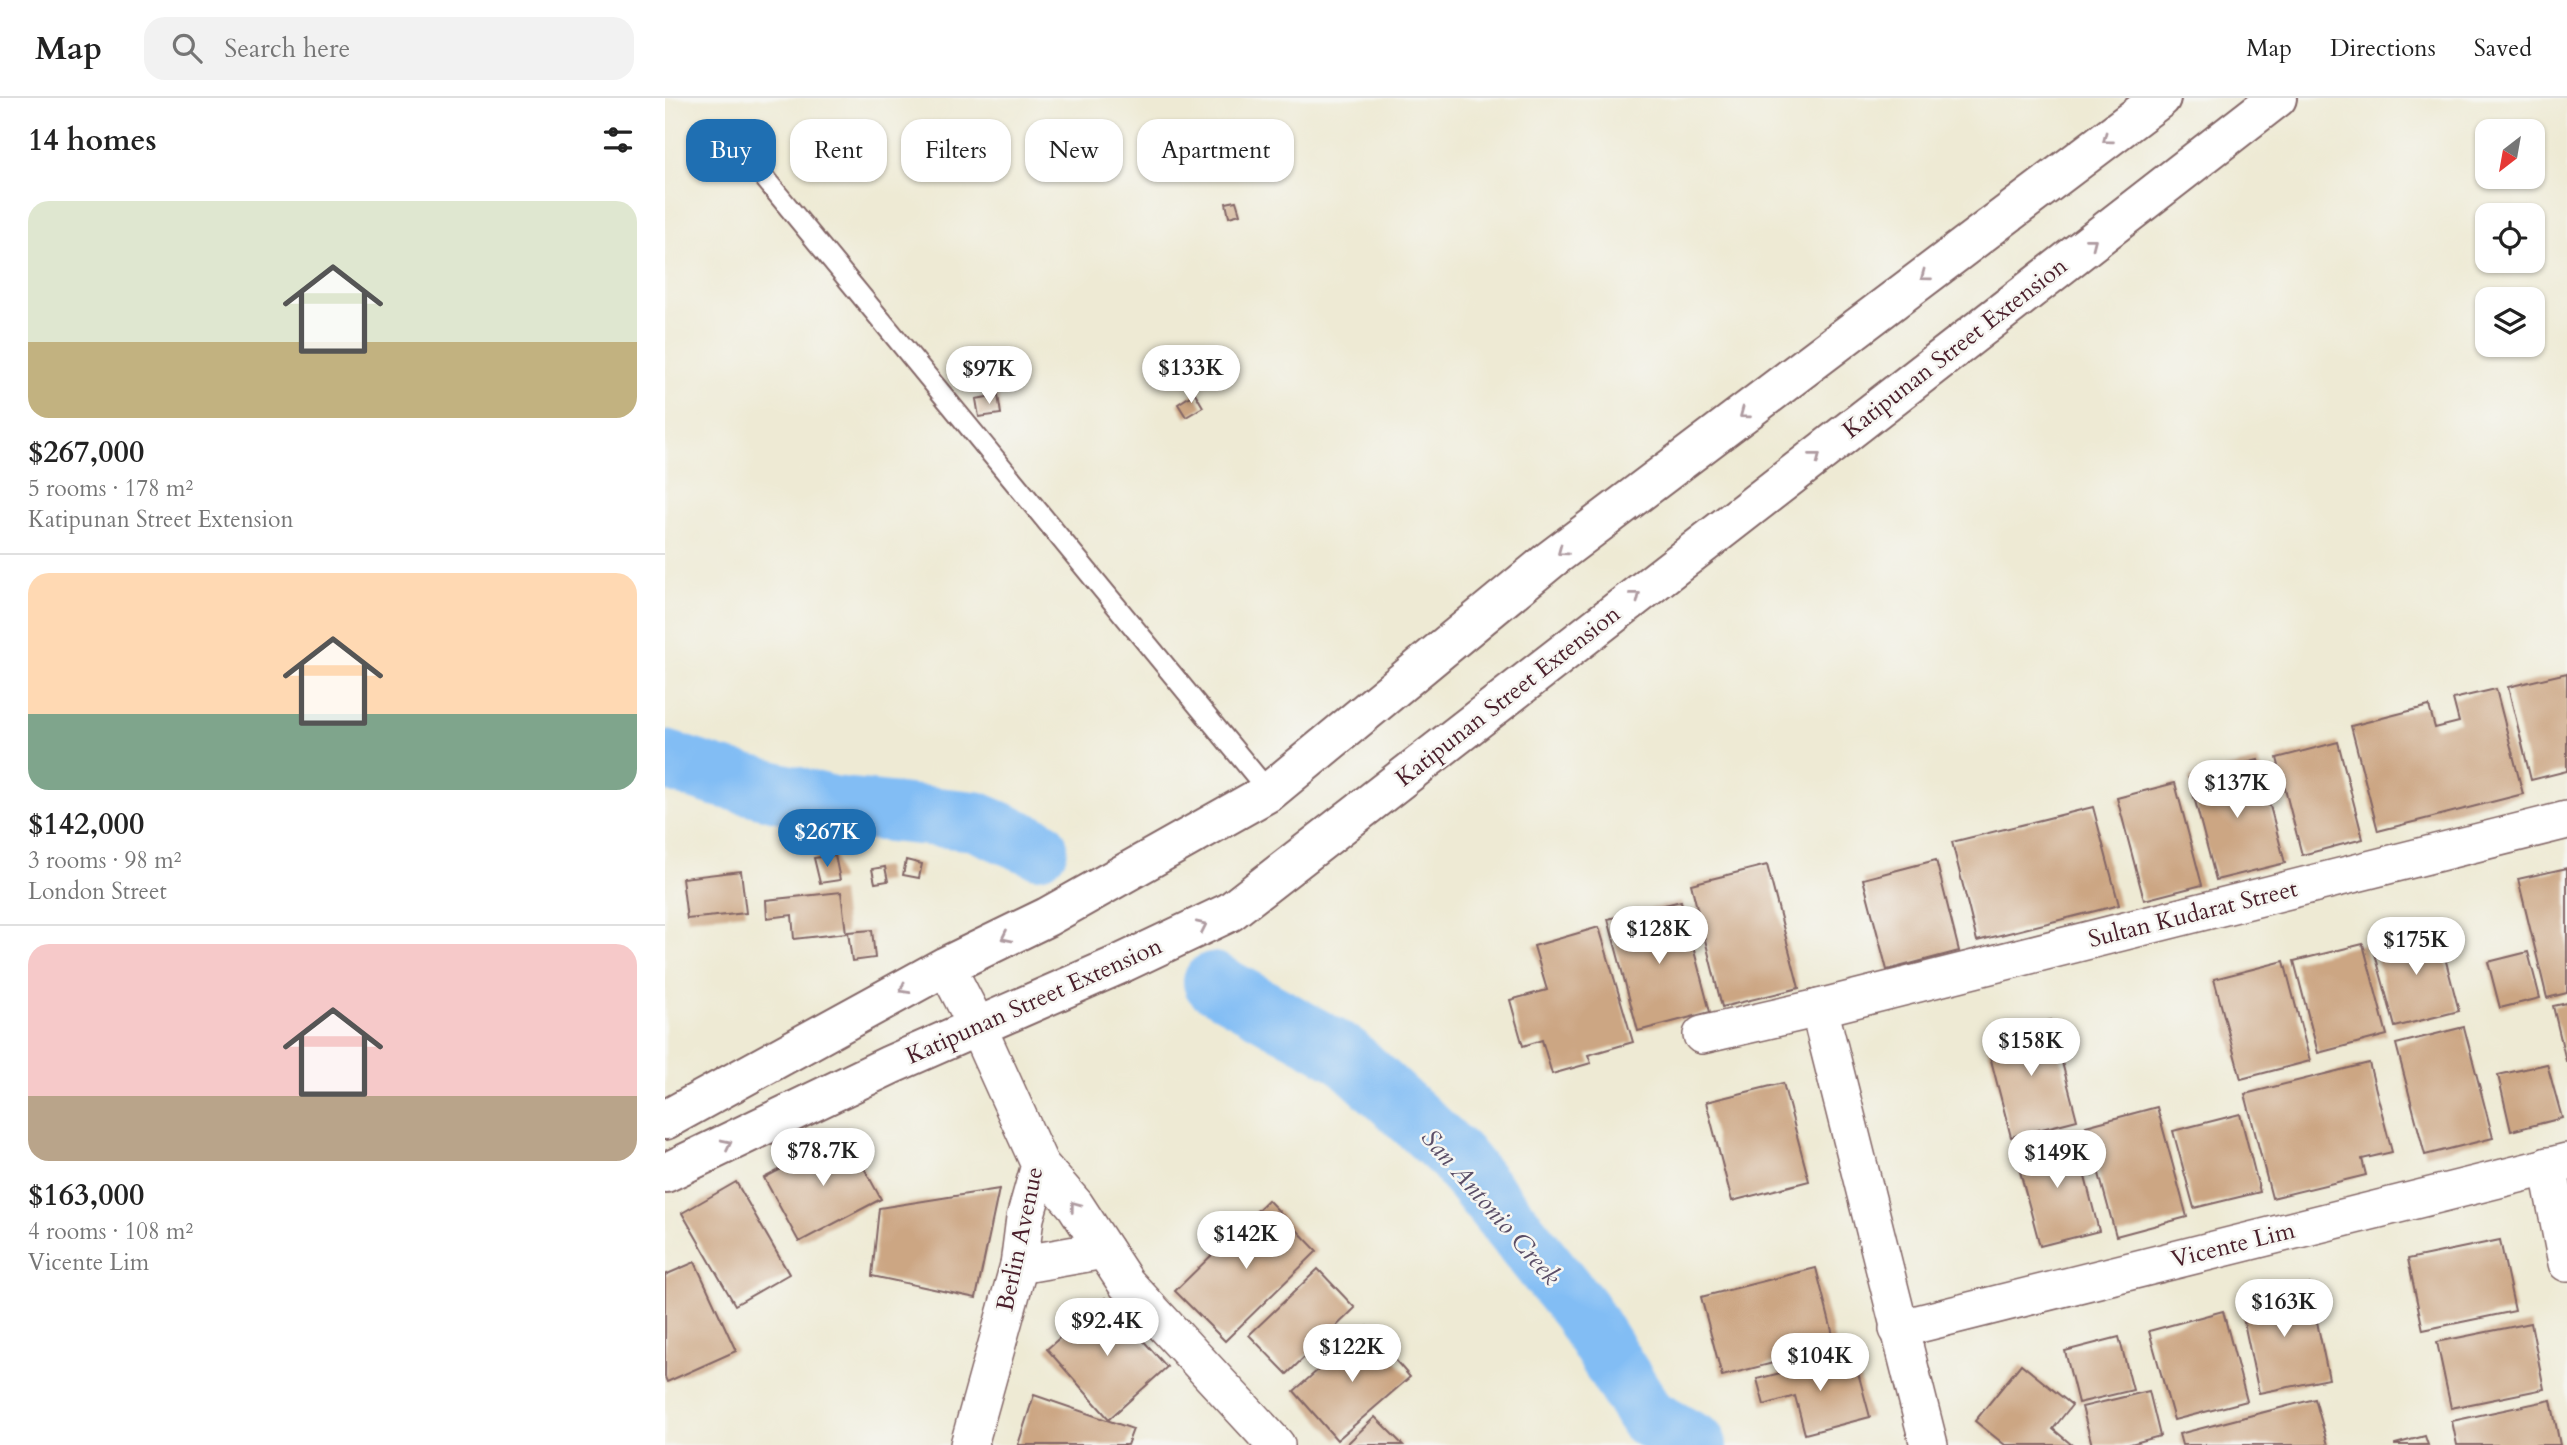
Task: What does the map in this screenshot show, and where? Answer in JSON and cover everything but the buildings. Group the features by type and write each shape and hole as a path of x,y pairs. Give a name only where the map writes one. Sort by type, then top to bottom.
{"street":[{"path":"665,1120 955,961 1047,917 1269,792 1550,560 2161,98"},
{"name":"Katipunan Street Extension","path":"665,1173 890,1065 1118,965 1230,912 2277,98"},
{"name":"Sultan Kudarat Street","path":"1702,1035 2567,820"},
{"name":"Berlin Avenue","path":"955,961 988,1022 1040,1165 1025,1218 1019,1265 969,1445"},
{"path":"1819,1008 1929,1445"},
{"path":"2558,1164 2567,1263"},
{"name":"Vicente Lim","path":"1898,1329 2558,1164"},
{"path":"1040,1165 1075,1205 1126,1283 1276,1445"},
{"path":"1019,1265 1104,1250"}],"lane":[{"path":"768,182 1269,792"}],"waterway":[{"name":"San Antonio Creek","path":"665,760 718,777 833,806 975,821 1038,848"},
{"name":"San Antonio Creek","path":"1213,982 1345,1055 1456,1157 1580,1310 1647,1417 1697,1445"}]}
